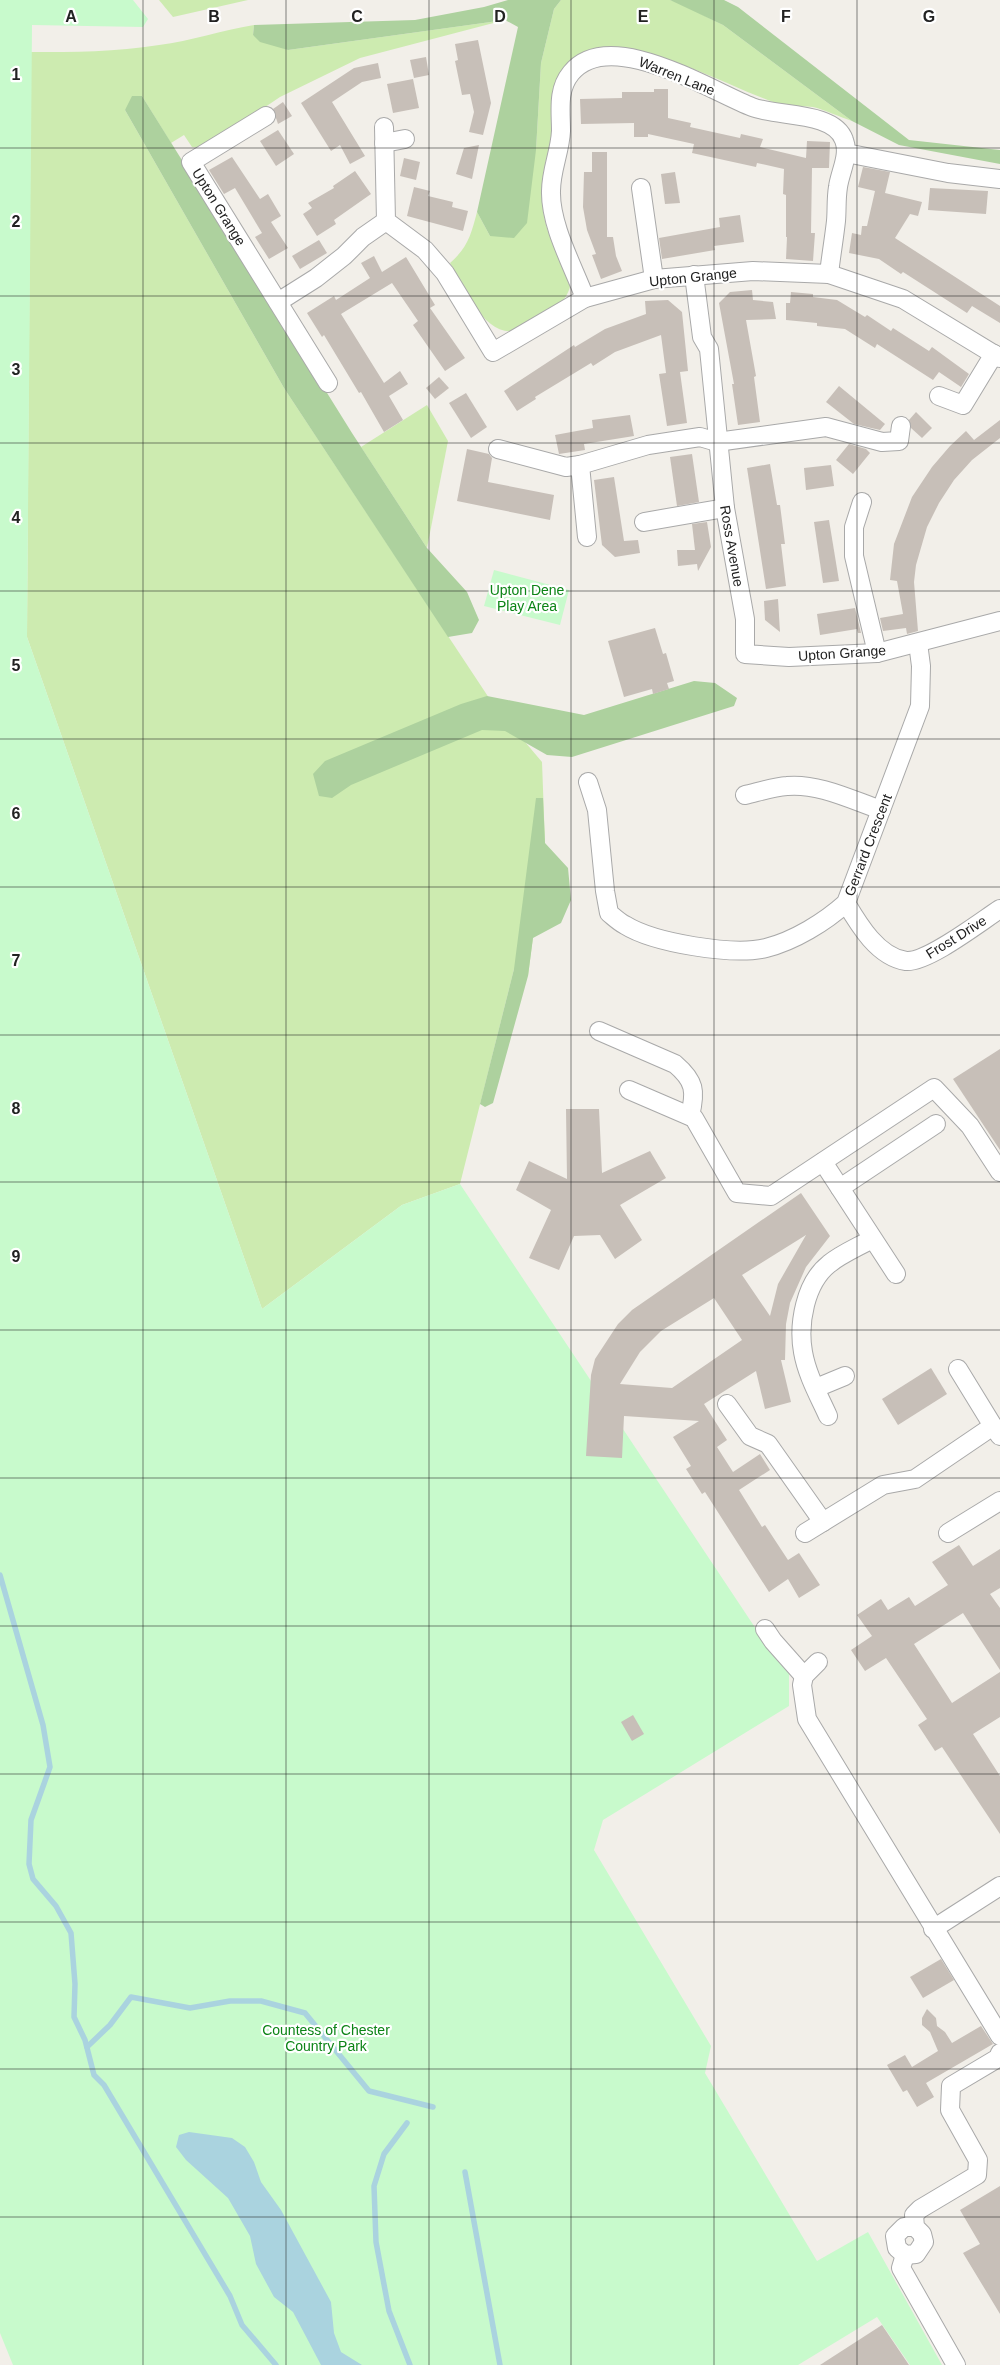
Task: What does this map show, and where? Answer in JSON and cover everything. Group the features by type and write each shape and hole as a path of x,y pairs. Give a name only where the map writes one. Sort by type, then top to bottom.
{"street":[{"name":"Warren Lane","path":"585,298 556,224 550,192 552,173 560,143 560,99 569,75 578,65 591,58 606,56 628,57 652,63 754,108 828,123 839,130 844,140 846,153"},
{"name":"Upton Grange","path":"266,116 191,162 328,383"},
{"path":"278,302 316,278 344,256 362,237 386,221 384,135 405,139"},
{"path":"829,274 839,176 846,153 948,172 1000,179"},
{"path":"641,188 654,279"},
{"name":"Upton Grange","path":"386,221 425,250 445,273 493,352 585,298 654,279 753,271 829,274 902,300 997,356"},
{"name":"Ross Avenue","path":"694,275 702,337 709,348 725,508 745,619 744,650"},
{"path":"939,396 963,404 997,356"},
{"path":"498,449 566,467 580,466 648,445 700,436 717,442 826,427 882,442 899,441 902,426"},
{"path":"580,466 587,537"},
{"path":"862,502 854,527 854,556 877,653"},
{"path":"644,522 725,508"},
{"name":"Upton Grange","path":"744,650 745,654 789,657 877,653 1000,621"},
{"name":"Gerrard Crescent","path":"588,782 597,810 609,913 625,926 652,937 693,946 735,950 766,948 796,935 835,913 846,903 920,706 921,666 918,643"},
{"path":"745,795 787,786 807,787 830,792 881,810"},
{"name":"Frost Drive","path":"846,903 863,930 889,954 906,961 924,959 1000,909"},
{"path":"599,1031 675,1064 684,1072 692,1084 694,1097 690,1116"},
{"path":"629,1090 694,1118 738,1193 772,1196 934,1088 970,1126 1000,1172"},
{"path":"840,1188 936,1124"},
{"path":"823,1162 896,1274"},
{"path":"828,1416 803,1351 803,1323 808,1293 828,1264 872,1239"},
{"path":"806,1533 883,1485 915,1479 997,1431 958,1369"},
{"path":"816,1388 845,1376"},
{"path":"727,1404 750,1436 768,1444 823,1522"},
{"path":"948,1533 1000,1501"},
{"path":"765,1629 804,1676"},
{"path":"818,1662 804,1676 802,1685 807,1718 933,1929 1000,2036"},
{"path":"933,1929 1000,1886"},
{"path":"956,2365 901,2268 905,2255 916,2254 923,2246 922,2234 915,2227 914,2215 920,2208 977,2175 978,2160 950,2110 951,2086 998,2058 1000,2053"}],"green space":[{"name":"Countess of Chester Country Park","path":"0,0 133,0 148,19 143,27 32,25 27,637 262,1309 402,1205 460,1184 776,1659 789,1671 789,1706 603,1820 594,1850 711,2046 705,2073 817,2261 868,2232 942,2365 910,2365 877,2317 798,2365 13,2365 0,2333"},
{"path":"159,0 248,0 173,17"},
{"path":"508,0 561,0 554,9 541,63 536,150 527,223 514,238 490,236 477,212 518,27 505,20 288,50 260,42 253,35 254,25 415,20 484,7"},
{"path":"561,0 670,0 677,2 723,25 852,121 813,107 779,104 655,55 629,49 605,47 586,51 576,57 570,62 562,78 542,189 547,229 570,287 562,302 553,309 519,330 507,331 496,327 486,320 469,297 450,263 461,252 468,240 477,212 490,236 536,150 541,63 554,9"},
{"path":"670,0 724,0 738,7 909,140 1000,150 1000,164 899,145 852,121 723,25"},
{"path":"505,20 360,58 280,97 204,148 192,147 184,135 171,143 142,96 125,110 284,388 493,704 542,762 545,843 528,976 514,969 460,1184 402,1205 262,1309 27,637 31,52 127,49 183,41 254,25 253,35 288,50"},
{"path":"132,96 142,96 352,433 427,548 467,592 479,620 472,633 448,637 284,388 125,110"},
{"path":"427,405 448,441 427,548 361,447"},
{"name":"Upton Dene Play Area","path":"494,570 569,590 560,625 484,606"},
{"path":"694,681 715,683 737,698 734,706 572,757 547,755 505,731 482,730 351,785 332,798 319,796 313,774 325,761 461,704 487,696 584,715"},
{"path":"536,798 543,798 545,843 568,868 571,900 561,923 533,938 528,976 493,1103 485,1107 480,1104 514,969"}],"water":[{"path":"189,2132 232,2138 245,2147 254,2162 261,2182 281,2210 331,2302 334,2333 341,2352 362,2365 321,2365 293,2312 274,2297 256,2264 250,2236 228,2198 186,2160 176,2147 179,2135"}],"building":[{"path":"478,40 491,103 483,135 469,132 474,112 470,94 462,95 455,61 458,60 455,44"},
{"path":"426,57 429,75 414,78 410,60"},
{"path":"378,63 381,78 362,82 332,102 365,156 350,164 340,145 331,151 301,103 354,68"},
{"path":"413,79 419,108 393,113 387,84"},
{"path":"654,89 668,89 668,118 691,123 690,127 740,138 741,134 763,139 760,147 806,158 807,141 830,142 829,168 812,168 811,233 815,233 813,261 786,259 786,195 783,194 784,169 757,163 756,167 692,153 694,144 648,134 648,137 634,137 634,123 581,124 580,99 622,98 622,92 654,92"},
{"path":"283,102 292,116 278,124 273,109"},
{"path":"278,130 294,154 276,166 260,141"},
{"path":"479,145 472,179 456,174 464,148"},
{"path":"592,152 607,152 607,237 613,237 616,256 622,271 601,279 592,255 596,254 587,230 583,207 584,172 592,172"},
{"path":"232,157 260,199 268,194 281,216 271,222 288,248 269,259 255,237 262,233 235,188 224,194 209,170"},
{"path":"404,158 420,162 416,180 400,176"},
{"path":"863,167 890,172 885,193 922,202 918,216 910,214 895,238 1000,306 1000,323 972,306 967,313 879,259 849,253 852,233 861,235 862,226 867,226 875,191 858,187"},
{"path":"355,171 371,194 334,220 336,224 317,236 303,214 312,208 308,203 334,188 333,186"},
{"path":"675,172 680,203 665,204 661,174"},
{"path":"414,187 430,191 428,196 453,202 452,207 468,211 463,231 407,216"},
{"path":"930,188 988,191 986,214 928,210"},
{"path":"740,215 744,242 714,246 715,250 662,259 659,238 720,227 719,218"},
{"path":"319,240 327,253 300,269 292,256"},
{"path":"374,256 382,272 406,257 435,305 430,308 465,358 445,371 413,325 418,321 392,283 341,314 384,383 400,371 408,384 389,396 403,420 384,432 361,392 359,393 324,335 322,337 307,313 334,296 336,300 370,278 361,263"},
{"path":"752,290 753,300 773,302 776,319 746,320 756,376 754,377 760,422 738,425 732,384 734,384 719,303 730,292"},
{"path":"791,292 813,294 813,297 837,300 865,317 867,315 891,331 893,328 929,351 932,347 969,374 961,387 939,372 933,380 877,344 875,348 845,329 817,326 817,323 786,320 786,303 790,303"},
{"path":"668,300 682,312 688,371 680,372 687,423 667,426 659,374 666,373 661,335 615,352 593,366 591,363 535,397 536,399 517,411 504,391 574,345 575,347 605,329 646,314 645,301"},
{"path":"439,377 449,388 435,399 426,388"},
{"path":"839,386 885,424 880,430 854,424 826,402"},
{"path":"466,393 487,427 471,438 449,403"},
{"path":"916,412 932,428 922,438 911,428 909,420"},
{"path":"630,415 634,436 584,444 585,450 559,454 555,435 593,428 592,420"},
{"path":"1000,420 1000,438 972,460 954,480 939,503 927,527 916,565 914,582 918,631 907,634 906,628 883,631 880,618 903,614 897,581 890,580 894,544 912,497 932,467 966,431 974,440"},
{"path":"849,444 866,449 870,453 853,474 836,460"},
{"path":"467,449 489,454 492,458 488,482 554,495 550,520 457,501"},
{"path":"692,454 699,502 677,506 670,457"},
{"path":"770,464 777,505 780,505 785,544 781,544 786,586 766,589 747,468"},
{"path":"831,465 834,486 806,490 804,468"},
{"path":"614,477 624,541 638,540 640,553 615,557 602,545 594,480"},
{"path":"829,520 839,581 823,583 814,522"},
{"path":"707,522 711,547 698,571 697,564 678,566 677,550 695,550 692,524"},
{"path":"778,599 780,632 765,620 764,601"},
{"path":"855,608 861,633 858,633 857,629 820,635 817,614"},
{"path":"655,628 663,654 666,653 674,681 667,683 669,689 653,694 652,689 624,697 608,641"},
{"path":"1000,1049 1000,1150 953,1079"},
{"path":"566,1109 599,1109 602,1173 650,1151 666,1178 620,1205 642,1240 615,1259 600,1235 574,1236 559,1270 529,1258 551,1210 516,1190 529,1161 567,1179"},
{"path":"801,1193 830,1236 806,1267 790,1303 786,1324 785,1360 781,1360 791,1402 765,1409 756,1371 704,1404 727,1440 717,1447 733,1472 760,1454 770,1470 739,1490 762,1527 765,1525 788,1560 799,1553 820,1585 799,1598 788,1579 769,1592 705,1492 702,1494 686,1469 691,1466 673,1437 699,1421 624,1416 622,1458 586,1456 591,1375 595,1359 618,1324 632,1310","holes":["806,1235 778,1284 770,1316 742,1275","714,1298 742,1340 672,1388 620,1384 640,1352 661,1331"]},
{"path":"931,1368 947,1394 898,1425 882,1399"},
{"path":"959,1545 973,1566 1000,1549 1000,1588 990,1594 1000,1608 1000,1670 963,1613 914,1644 952,1703 1000,1672 1000,1717 973,1734 1000,1776 1000,1834 942,1747 935,1751 918,1725 927,1719 886,1658 865,1671 851,1650 872,1636 857,1615 881,1599 888,1610 909,1597 915,1606 948,1585 932,1562"},
{"path":"633,1715 644,1734 632,1741 621,1722"},
{"path":"941,1959 954,1980 923,1998 910,1977"},
{"path":"927,2009 936,2018 937,2026 945,2032 952,2043 981,2026 993,2044 926,2083 934,2097 917,2107 907,2090 903,2092 887,2065 905,2055 912,2067 938,2051 930,2032 922,2025 922,2018"},
{"path":"1000,2186 1000,2314 963,2253 980,2244 960,2210"},
{"path":"882,2325 909,2365 820,2365"}],"waterway":[{"path":"0,1575 43,1725 50,1767 31,1820 29,1864 33,1879 56,1906 71,1933 75,1984 74,2017 85,2040 94,2075 104,2085 230,2296 242,2325 276,2365"},
{"path":"87,2047 110,2025 131,1997 190,2008 230,2001 261,2001 305,2013 369,2091 433,2107"},
{"path":"407,2123 384,2154 374,2186 376,2242 389,2311 410,2365"},
{"path":"465,2172 500,2365"}]}
